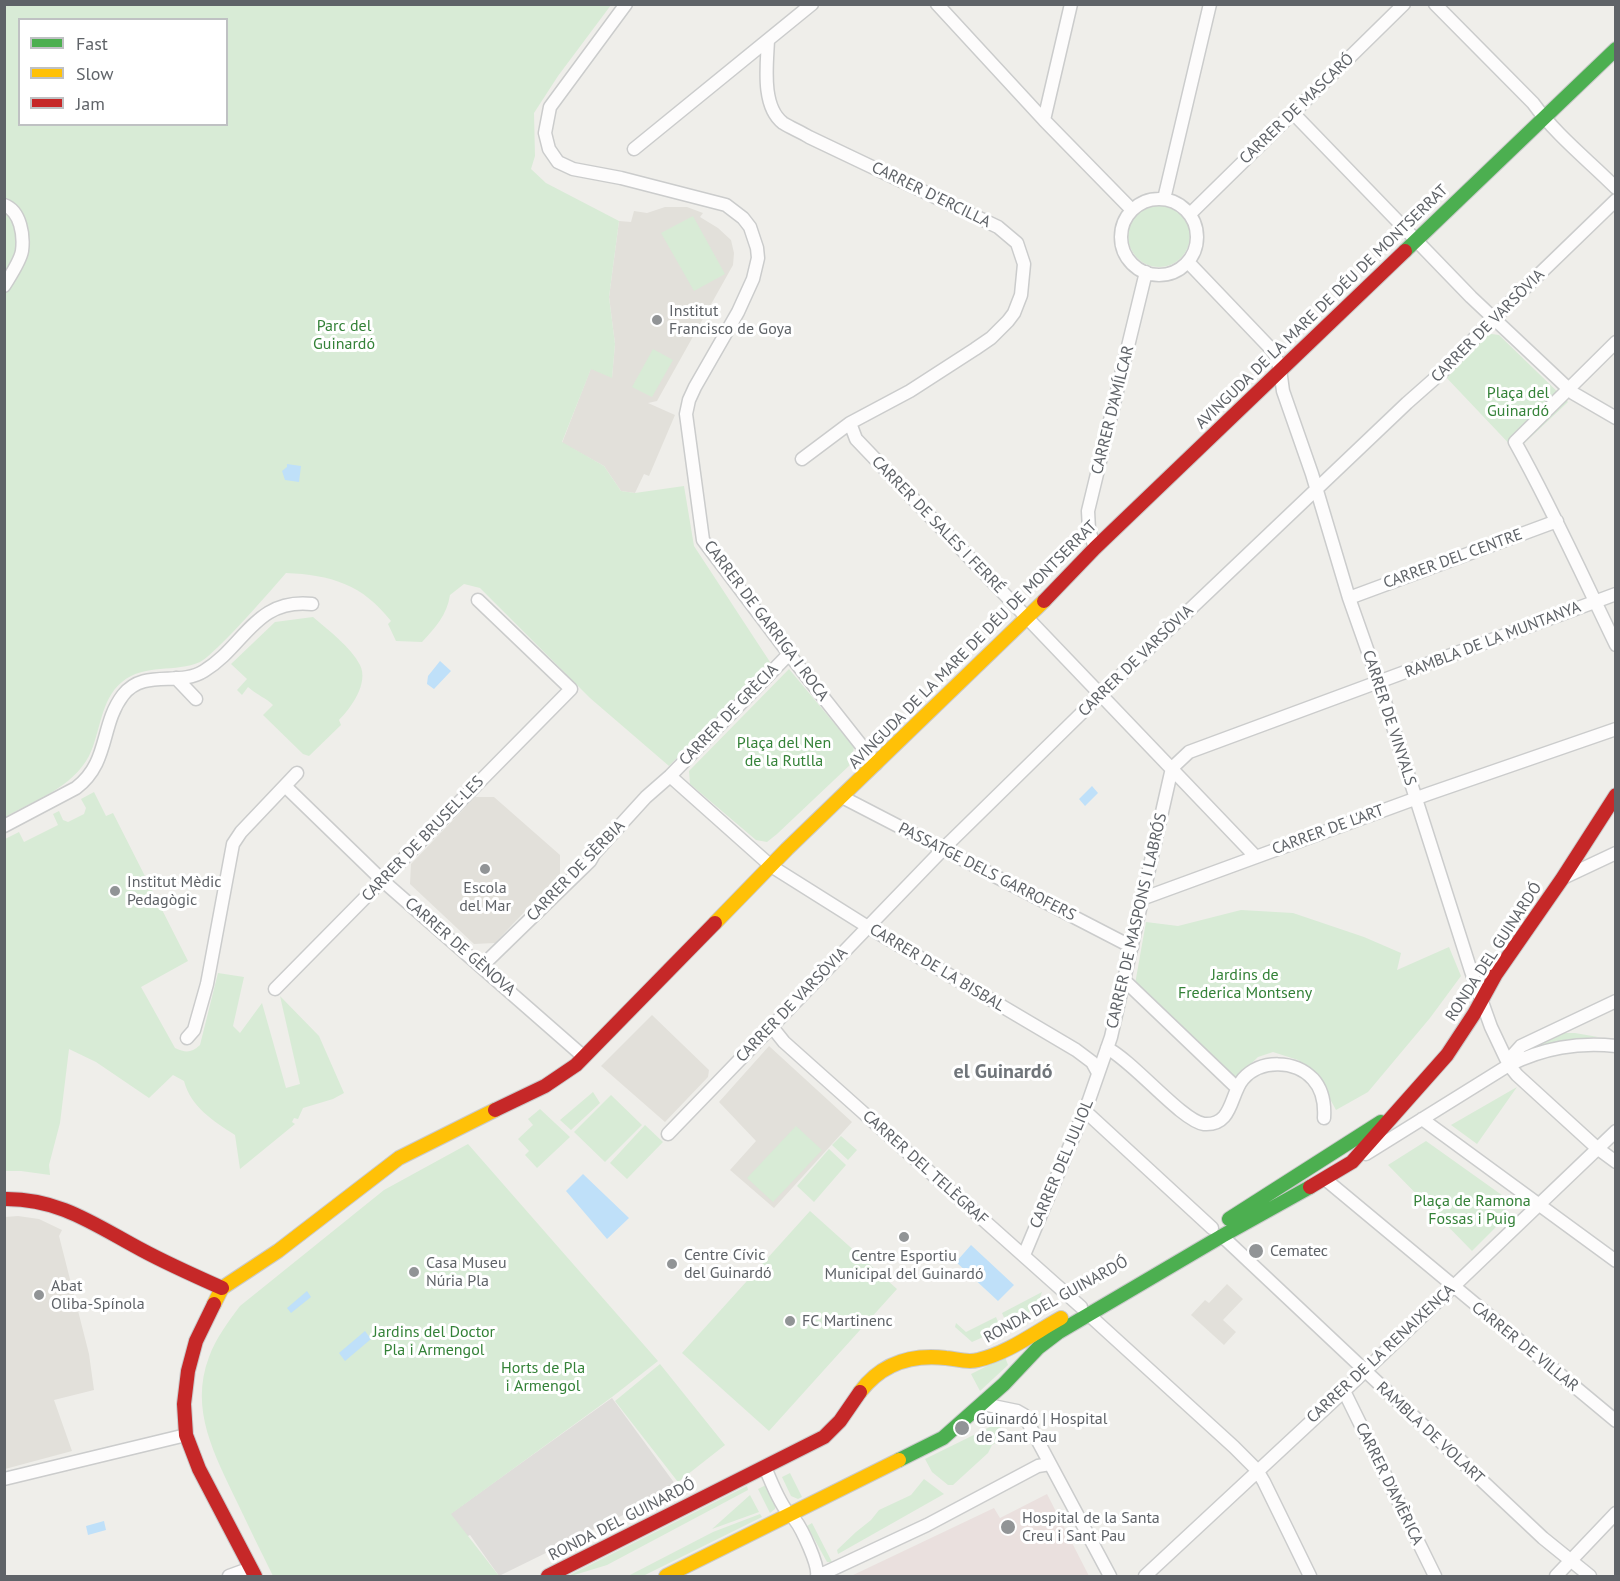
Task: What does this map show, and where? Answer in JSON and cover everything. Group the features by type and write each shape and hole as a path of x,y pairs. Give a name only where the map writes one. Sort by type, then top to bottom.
{"street":[{"name":"CARRER DE GARRIGA I ROCA","path":"626,4 550,107 545,133 549,149 558,162 573,169 621,178 726,205 750,226 758,258 753,279 738,312 689,400 686,414 703,540 876,764"},
{"path":"634,150 812,4"},
{"path":"937,4 1044,120 1132,210"},
{"path":"1044,120 1071,4"},
{"path":"1164,199 1210,4"},
{"name":"CARRER DE MASCARÓ","path":"1190,214 1404,4"},
{"path":"1435,4 1533,103 1544,119 1616,188"},
{"name":"CARRER D'ERCILLA","path":"768,40 767,83 770,104 781,121 809,137 998,227 1017,243 1024,264 1018,306 991,339 910,390 850,423 802,459"},
{"name":"AVINGUDA DE LA MARE DE DÉU DE MONTSERRAT","path":"222,1288 278,1251 399,1158 545,1086 584,1057 771,866 1095,548 1415,239 1616,49"},
{"path":"1293,113 1415,239 1569,389 1579,398 1616,418"},
{"path":"1152,199 1164,199 1183,207 1190,214 1197,234 1193,255 1188,262 1167,274 1156,274 1137,267 1124,250 1122,229 1132,210 1141,203 1152,199"},
{"name":"CARRER DE VARSÒVIA","path":"668,1134 943,849 1100,695 1441,373 1494,318 1616,200"},
{"path":"4,205 9,206 18,217 22,253 4,286"},
{"name":"CARRER DE VINYALS","path":"1188,262 1274,352 1280,369 1283,391 1459,937 1509,1065"},
{"name":"CARRER D'AMÍLCAR","path":"1095,548 1089,530 1088,511 1146,272"},
{"path":"1616,342 1515,442 1557,521 1581,576 1616,645"},
{"name":"CARRER DE SALES I FERRÉ","path":"850,423 856,439 1256,857"},
{"name":"CARRER DEL CENTRE","path":"1349,598 1557,521"},
{"name":"RAMBLA DE LA MUNTANYA","path":"1172,768 1189,752 1616,594"},
{"name":"CARRER DE BRUSEL·LES","path":"275,989 570,689 478,600"},
{"path":"4,826 85,781 94,771 116,709 127,690 149,680 188,678 205,671 261,618 275,608 290,604 312,604"},
{"name":"CARRER DE GRÈCIA","path":"670,776 789,654"},
{"path":"176,678 196,699"},
{"name":"CARRER DE L'ART","path":"1144,898 1415,799 1616,729"},
{"name":"CARRER DE MASPONS I LABRÓS","path":"1098,1073 1107,1048 1144,898 1172,768"},
{"path":"187,1038 194,1030 207,984 233,844 241,832 297,773"},
{"name":"CARRER DE LA BISBAL","path":"670,776 771,866 868,927 1076,1050 1092,1062 1098,1073"},
{"name":"CARRER DE SÈRBIA","path":"482,966 590,861 646,797 670,776"},
{"name":"CARRER DE GÈNOVA","path":"285,786 383,881 584,1057"},
{"name":"RONDA DEL GUINARDÓ","path":"1217,1232 1325,1179 1352,1162 1447,1055 1496,974 1562,879 1616,795"},
{"name":"PASSATGE DELS GARROFERS","path":"842,797 1132,946"},
{"path":"1562,879 1590,864 1616,854"},
{"path":"1124,980 1237,1088"},
{"path":"1509,1065 1512,1056 1521,1046 1616,1001"},
{"name":"CARRER DEL TELÈGRAF","path":"772,1026 784,1042 1024,1255 1257,1470 1310,1576"},
{"path":"1352,1162 1509,1065 1532,1054 1583,1044 1616,1046"},
{"path":"1107,1048 1125,1059 1188,1118 1202,1123 1216,1121 1229,1112 1237,1088 1246,1076 1258,1069 1278,1064 1304,1070 1316,1083 1324,1101 1324,1118"},
{"path":"1509,1065 1597,1148 1616,1162"},
{"name":"CARRER DEL JULIOL","path":"1024,1255 1085,1111 1098,1073"},
{"name":"RAMBLA DE VOLART","path":"1085,1111 1543,1538 1590,1576"},
{"name":"RONDA DEL GUINARDÓ","path":"548,1576 833,1431 870,1378 884,1368 916,1358 940,1357 970,1362 984,1359 1084,1311 1217,1232 1358,1135 1389,1118"},
{"path":"1422,1119 1616,1261"},
{"name":"CARRER DE LA RENAIXENÇA","path":"1144,1576 1344,1391 1616,1131"},
{"name":"CARRER DE VILLAR","path":"1325,1179 1452,1287 1616,1421"},
{"path":"4,1199 32,1199 70,1211 151,1255 222,1288 196,1341 188,1371 184,1404 186,1435 199,1469 253,1572 229,1576"},
{"name":"RONDA DEL GUINARDÓ","path":"666,1576 943,1438 983,1404 1046,1342 1084,1311"},
{"name":"CARRER D'AMÈRICA","path":"1344,1391 1435,1576"},
{"path":"983,1404 1017,1411 1024,1415 1110,1576"},
{"path":"4,1479 186,1435"},
{"path":"765,1467 789,1515 795,1519 816,1564 818,1576 927,1525 1038,1466 1050,1464"},
{"path":"1556,1576 1616,1513"}],"shaded area":[{"name":"Institut Francisco de Goya","path":"665,207 687,207 703,213 700,217 718,228 731,240 734,253 733,265 657,401 648,403 675,415 649,476 644,474 635,493 621,491 604,466 562,443 591,368 612,377 615,344 609,297 619,221 631,222 634,211 647,213"},
{"name":"Escola del Mar","path":"475,797 494,797 560,855 560,874 495,943 474,944 410,884 411,864"},
{"path":"652,1015 709,1070 708,1077 665,1122 601,1066"},
{"path":"769,1046 852,1122 774,1208 730,1170 756,1141 719,1102"},
{"name":"Abat Oliba-Spínola","path":"5,1217 39,1219 62,1230 59,1236 89,1354 94,1390 54,1400 72,1451 5,1469"},
{"path":"1227,1284 1243,1299 1223,1320 1236,1332 1224,1345 1191,1315 1205,1300 1209,1303"},
{"path":"612,1398 678,1488 499,1576 470,1535 466,1537 450,1514"},
{"name":"Hospital de la Santa Creu i Sant Pau","path":"1047,1494 1089,1576 851,1576 994,1508 1000,1518"}],"green space":[{"name":"Parc del Guinardó","path":"5,5 611,5 558,76 534,113 535,156 531,169 546,183 619,221 609,297 615,344 612,378 591,369 562,442 604,466 621,491 635,493 684,486 694,546 770,662 669,766 590,698 480,588 464,584 450,595 443,615 422,642 396,641 388,624 391,621 380,608 357,590 331,579 286,573 236,629 200,662 181,667 140,672 122,682 109,698 93,747 82,767 52,792 5,817"},
{"path":"1159,205 1171,207 1181,214 1188,224 1190,236 1188,248 1181,258 1171,265 1159,267 1147,265 1137,258 1130,248 1128,236 1130,224 1137,214 1147,207"},
{"path":"693,216 725,274 694,291 661,233"},
{"name":"Plaça del Guinardó","path":"1484,333 1499,335 1568,402 1516,451 1443,374"},
{"path":"653,349 673,360 652,397 632,387"},
{"path":"313,617 351,651 360,665 362,680 349,709 339,720 341,725 309,756 303,754 263,715 273,705 248,687 242,695 237,690 247,679 231,664 275,622"},
{"name":"Plaça del Nen de la Rutlla","path":"789,669 854,747 851,764 767,842 756,840 690,784 689,771"},
{"path":"94,792 106,816 113,813 188,961 141,987 175,1048 188,1051 200,1045 218,973 244,977 233,1026 240,1033 262,1003 286,1088 300,1084 280,996 319,1036 344,1093 333,1099 303,1108 298,1119 294,1118 292,1122 295,1124 240,1169 235,1135 211,1119 197,1106 184,1081 173,1075 149,1098 96,1062 69,1049 60,1123 49,1165 50,1175 5,1171 5,839 19,832 24,842 58,825 53,814 59,811 63,820 68,822 84,814 86,808 81,799"},
{"name":"Jardins de Frederica Montseny","path":"1241,910 1293,913 1364,937 1401,953 1397,970 1449,947 1461,976 1430,1018 1368,1092 1336,1110 1319,1079 1298,1060 1273,1052 1258,1057 1234,1080 1135,984 1146,922 1178,926"},
{"path":"1562,1033 1598,1037 1565,1040 1534,1047 1533,1045"},
{"path":"1517,1087 1477,1144 1451,1125"},
{"path":"593,1092 600,1103 571,1130 560,1120"},
{"path":"611,1095 642,1125 605,1162 574,1132"},
{"path":"540,1109 570,1137 537,1168 525,1155 529,1151 518,1139 533,1125 528,1119"},
{"path":"645,1125 663,1142 627,1179 610,1163"},
{"path":"796,1126 822,1150 773,1202 747,1178"},
{"path":"841,1136 857,1150 848,1160 832,1145"},
{"name":"Plaça de Ramona Fossas i Puig","path":"1426,1141 1506,1198 1505,1218 1472,1251 1388,1165"},
{"name":"Jardins del Doctor Pla i Armengol","path":"468,1144 658,1361 451,1514 499,1576 273,1576 221,1467 207,1432 202,1395 204,1377 212,1350 240,1306 384,1190"},
{"path":"829,1149 846,1165 814,1202 797,1186"},
{"name":"FC Martinenc","path":"810,1211 897,1289 769,1431 682,1353"},
{"path":"1042,1292 1037,1306 1026,1315 1023,1310 1012,1315 1014,1321 1007,1324 1002,1313"},
{"path":"996,1317 1001,1329 972,1342 955,1327 956,1323 966,1332"},
{"path":"1005,1357 1008,1365 980,1391 971,1374"},
{"path":"660,1364 725,1445 678,1482 615,1401"},
{"path":"998,1423 1006,1438 992,1445 988,1453 953,1485 948,1485 932,1472 925,1459"},
{"path":"790,1473 802,1497 798,1499 791,1496 782,1477"},
{"path":"924,1479 944,1494 838,1554 837,1550 879,1510 911,1495"},
{"path":"766,1485 776,1505 770,1513 758,1489"},
{"path":"747,1486 748,1490 607,1565 570,1575"},
{"path":"750,1495 759,1512 712,1529"},
{"path":"760,1514 762,1517 643,1576 628,1576 713,1532"},
{"path":"812,1523 832,1562 827,1562 807,1526"}],"water":[{"path":"287,464 301,466 299,482 285,480 282,471"},
{"path":"440,661 451,671 434,689 427,684 428,676"},
{"path":"1092,786 1098,793 1085,806 1079,799"},
{"path":"583,1174 629,1218 607,1239 566,1191"},
{"path":"971,1245 1014,1285 998,1301 956,1262"},
{"path":"307,1291 311,1297 291,1313 287,1308"},
{"path":"365,1331 371,1339 345,1361 339,1353"},
{"path":"104,1521 106,1530 88,1535 86,1526"}],"traffic: fast":[{"path":"1405,251 1616,49"},
{"path":"1229,1219 1381,1122"},
{"path":"899,1460 943,1438 1004,1384 1038,1348 1059,1332 1310,1187"}],"traffic: slow":[{"path":"715,923 787,849 1044,601"},
{"path":"214,1304 222,1288 278,1251 399,1158 495,1110"},
{"path":"860,1392 877,1374 898,1363 933,1357 966,1361 989,1357 1010,1348 1061,1318"},
{"path":"666,1576 899,1460"}],"traffic: jam":[{"path":"1044,601 1095,548 1405,251"},
{"path":"1310,1187 1352,1162 1447,1055 1474,1014 1496,974 1562,879 1616,795"},
{"path":"495,1110 545,1086 576,1065 715,923"},
{"path":"4,1199 24,1200 59,1208 222,1288"},
{"path":"214,1304 196,1341 188,1371 184,1404 186,1435 199,1469 255,1576"},
{"path":"548,1576 824,1437 840,1421 860,1392"}],"place":[{"name":"Institut Francisco de Goya","path":"657,320"},
{"name":"Escola del Mar","path":"485,869"},
{"name":"Institut Mèdic Pedagògic","path":"115,891"},
{"name":"Centre Esportiu Municipal del Guinardó","path":"904,1237"},
{"name":"Cematec","path":"1256,1251"},
{"name":"Centre Cívic del Guinardó","path":"672,1264"},
{"name":"Casa Museu Núria Pla","path":"414,1272"},
{"name":"Abat Oliba-Spínola","path":"39,1295"},
{"name":"FC Martinenc","path":"790,1321"},
{"name":"Guinardó | Hospital de Sant Pau","path":"962,1428"},
{"name":"Hospital de la Santa Creu i Sant Pau","path":"1008,1527"}],"district":[{"name":"el Guinardó","path":"1003,1072"}],"park label":[{"name":"Horts de Pla i Armengol","path":"543,1377"}]}
